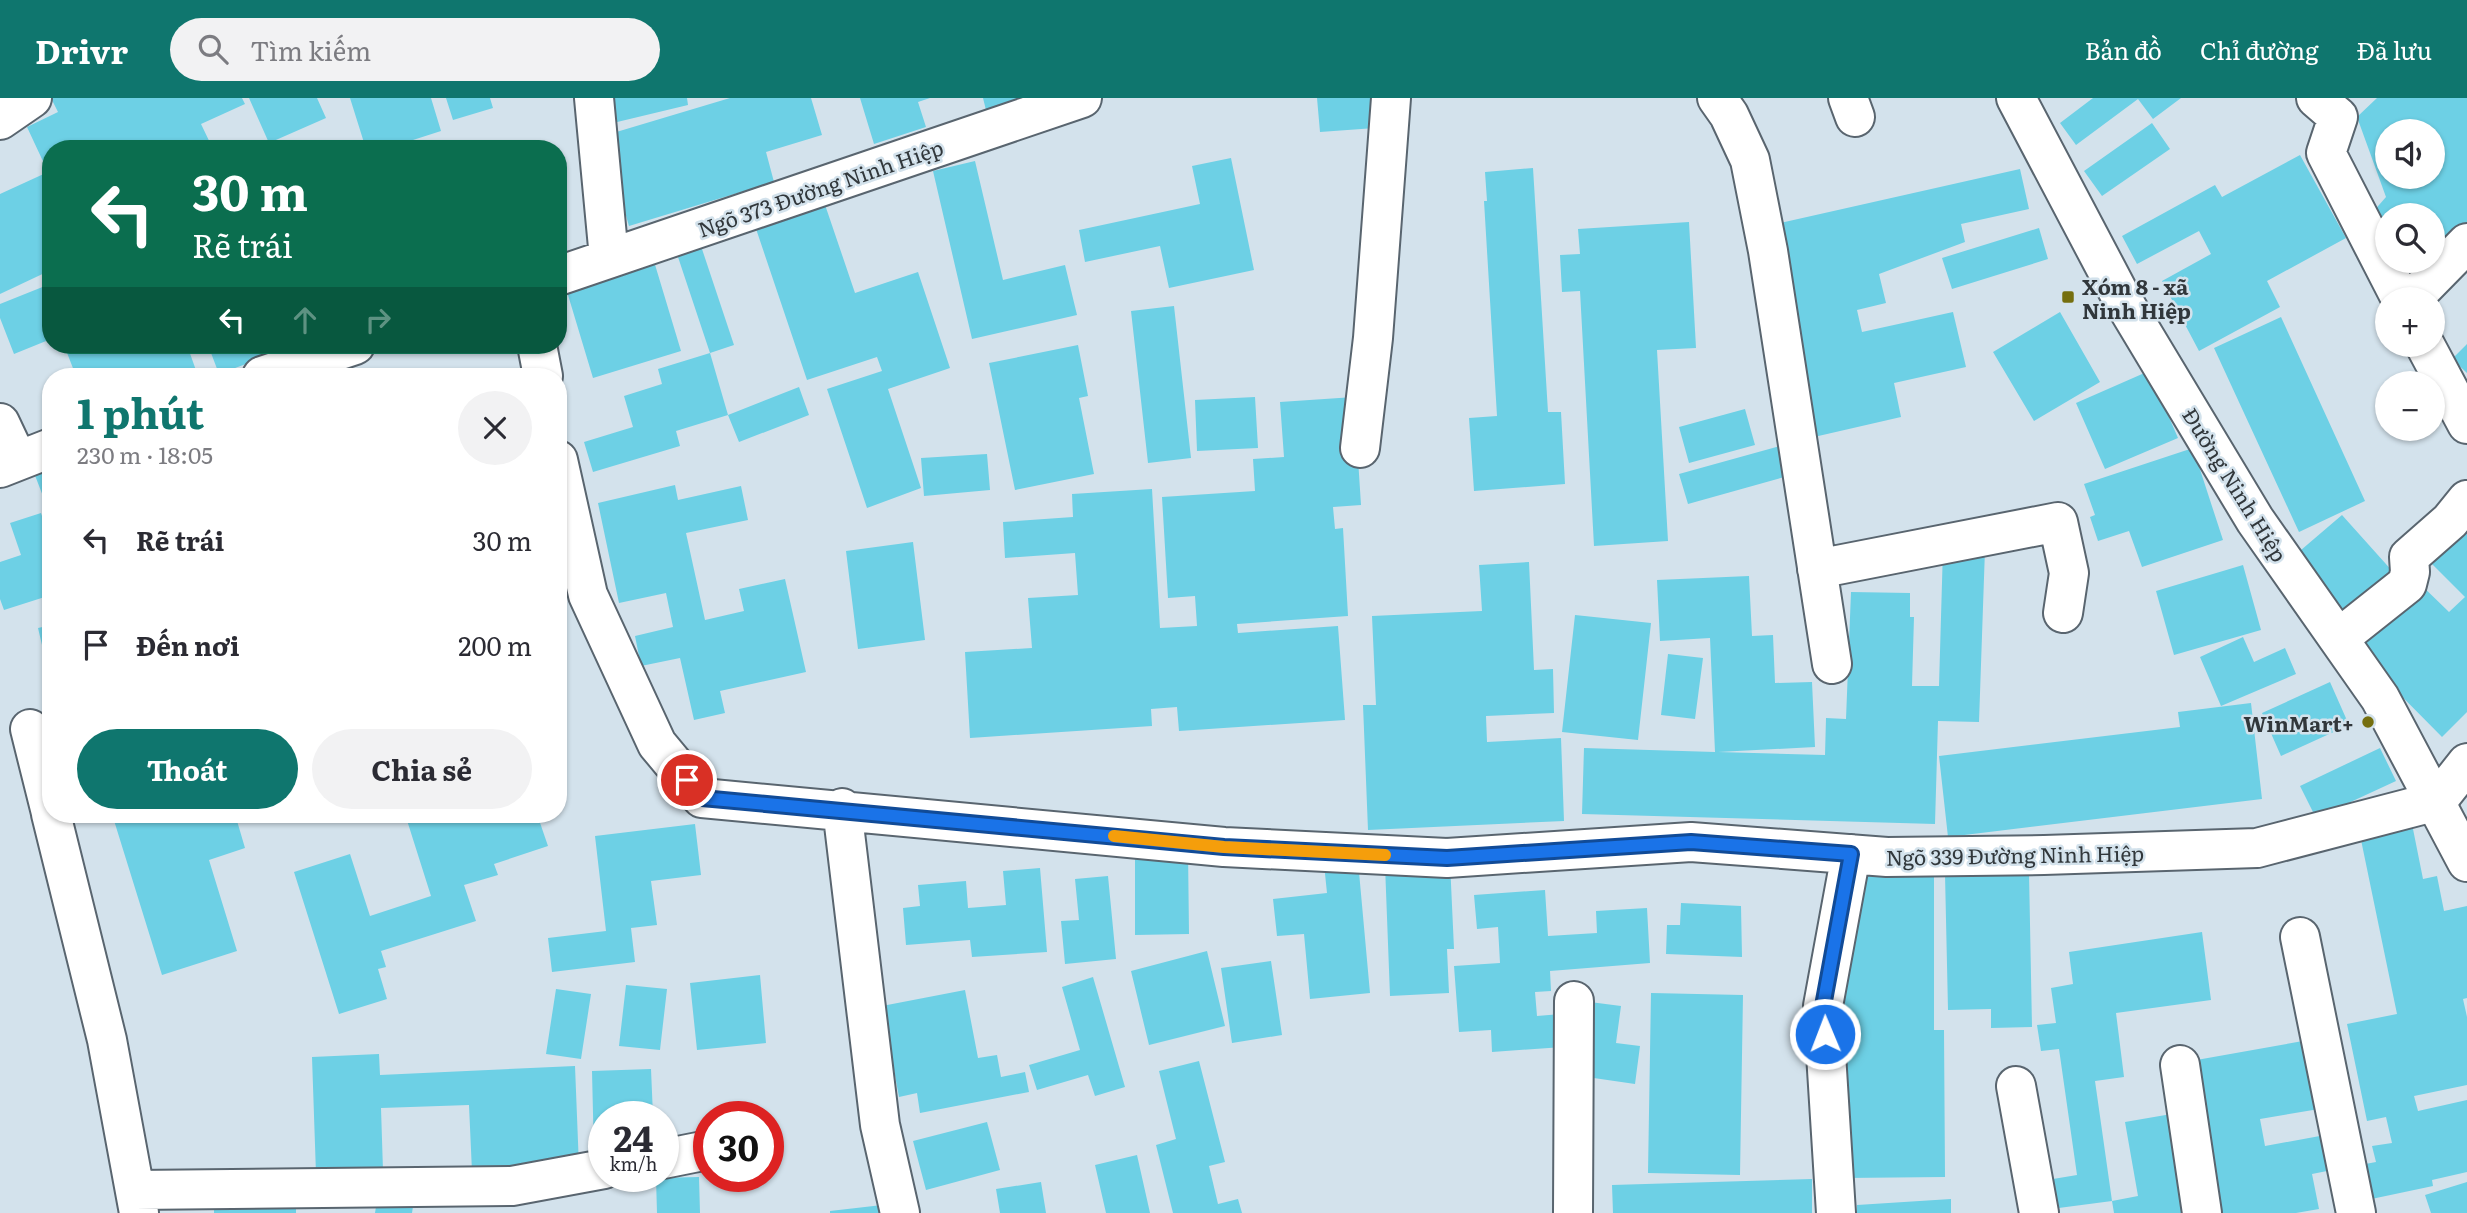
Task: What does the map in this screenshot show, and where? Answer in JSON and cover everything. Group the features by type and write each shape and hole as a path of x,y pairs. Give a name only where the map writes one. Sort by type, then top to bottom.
{"street":[{"path":"0,120 32,98"},
{"path":"594,98 609,258"},
{"name":"Ngõ 373 Đường Ninh Hiệp","path":"567,272 1082,98"},
{"path":"1360,448 1373,338 1391,98"},
{"path":"1717,98 1729,115 1750,160 1768,251 1832,664"},
{"name":"Đường Ninh Hiệp","path":"2017,98 2129,311 2255,520 2380,698 2467,862"},
{"path":"2338,104 2326,153 2395,287"},
{"path":"2424,287 2467,243"},
{"path":"286,368 328,354"},
{"path":"2431,357 2467,424"},
{"path":"0,423 23,458"},
{"path":"2339,638 2407,584 2410,572 2409,557 2450,521 2467,500"},
{"path":"1817,569 2058,522 2069,573 2063,613"},
{"name":"Ngõ 339 Đường Ninh Hiệp","path":"567,546 569,565 588,595 657,744 702,798 842,808 1224,847 1447,858 1691,842 1887,857 2257,848 2437,801"},
{"path":"27,729 42,782"},
{"path":"2437,801 2467,763"},
{"path":"842,808 880,1125 900,1213"},
{"path":"53,823 107,1040 137,1202 512,1186 588,1172"},
{"path":"1836,1213 1823,1006 1851,854"},
{"path":"2300,937 2356,1213"},
{"path":"1573,1213 1574,1001"},
{"path":"2180,1065 2202,1213"},
{"path":"2017,1086 2039,1213"}],"building":[{"path":"51,98 242,98 245,104 201,124 209,140 42,140 42,159 27,127 58,112"},
{"path":"249,98 317,98 326,118 276,140 268,140"},
{"path":"350,98 431,98 441,131 413,140 363,140"},
{"path":"446,98 490,98 493,108 453,120"},
{"path":"608,98 687,98 688,105 613,123"},
{"path":"730,98 811,98 822,135 766,152 774,182 629,226 603,136"},
{"path":"860,98 930,98 918,102 926,127 874,144"},
{"path":"983,98 1023,98 1023,99 986,110"},
{"path":"1317,98 1372,98 1375,128 1320,132"},
{"path":"2093,98 2181,98 2153,119 2138,99 2076,145 2060,123"},
{"path":"2377,98 2467,98 2467,239 2445,261 2445,203 2381,203 2386,197 2383,189 2445,189 2445,119 2375,119 2375,167 2357,117"},
{"path":"2152,123 2170,149 2102,196 2084,171"},
{"path":"2300,155 2346,238 2267,281 2280,307 2199,351 2162,281 2211,254 2199,231 2137,264 2122,236 2215,185 2222,197"},
{"path":"1231,158 1254,270 1169,288 1160,246 1085,262 1079,230 1200,204 1192,166"},
{"path":"975,161 1003,280 1065,265 1077,315 972,339 933,171"},
{"path":"1533,168 1548,412 1561,412 1565,484 1474,491 1469,418 1497,416 1484,201 1487,201 1485,172"},
{"path":"2020,169 2029,209 1961,224 1965,242 1879,274 1886,303 1857,310 1862,332 1953,312 1966,367 1894,383 1901,417 1814,437 1767,226"},
{"path":"42,175 42,274 0,294 0,194"},
{"path":"820,190 855,293 918,272 950,368 888,389 921,488 867,508 827,389 882,371 877,357 807,380 751,214"},
{"path":"1689,222 1696,348 1657,350 1668,541 1594,546 1580,291 1562,292 1560,255 1580,254 1578,229"},
{"path":"2039,228 2048,259 1952,289 1942,258"},
{"path":"700,243 734,345 710,353 676,251"},
{"path":"653,258 681,351 593,378 567,284"},
{"path":"2410,273 2434,273 2420,287"},
{"path":"42,287 42,343 14,354 0,318 0,304"},
{"path":"1174,306 1191,458 1148,463 1131,311"},
{"path":"2060,312 2100,382 2034,421 1993,352"},
{"path":"2281,317 2365,501 2299,532 2214,348"},
{"path":"2467,344 2467,373 2452,359"},
{"path":"1078,345 1088,396 1079,398 1094,474 1015,490 989,363"},
{"path":"710,353 728,415 676,431 680,446 593,472 584,442 633,427 624,396 662,384 658,369"},
{"path":"67,354 190,354 195,368 73,368"},
{"path":"211,354 273,354 235,368 217,368"},
{"path":"343,363 344,368 332,368"},
{"path":"2149,371 2178,438 2105,469 2076,403"},
{"path":"799,387 809,415 739,442 728,415"},
{"path":"1255,397 1258,448 1197,451 1195,400"},
{"path":"1354,397 1361,505 1333,507 1335,529 1343,528 1348,616 1237,624 1238,633 1338,626 1345,720 1179,731 1177,707 1151,709 1152,726 970,738 965,652 1032,648 1028,598 1078,595 1075,553 1005,558 1003,522 1073,517 1072,494 1152,489 1160,628 1197,626 1195,596 1168,598 1162,497 1255,491 1253,459 1284,457 1280,402"},
{"path":"1745,409 1755,445 1689,463 1679,427"},
{"path":"1787,444 1795,474 1688,504 1679,474"},
{"path":"2193,448 2223,540 2142,567 2129,531 2098,541 2090,517 2095,515 2084,484"},
{"path":"987,454 990,490 924,496 921,458"},
{"path":"42,461 42,494 31,465"},
{"path":"675,485 678,500 741,486 748,520 686,533 705,620 744,611 739,589 785,579 806,672 720,691 725,713 694,720 680,658 641,666 635,636 673,627 666,593 619,603 598,503"},
{"path":"41,513 42,598 4,610 0,599 0,562 21,555 10,523"},
{"path":"2342,515 2394,573 2339,621 2287,562"},
{"path":"2467,520 2467,712 2442,737 2350,644 2415,579 2449,612 2465,597 2428,560"},
{"path":"913,542 925,640 858,649 846,551"},
{"path":"1943,548 1985,549 1979,722 1938,721 1935,824 1582,814 1584,748 1715,752 1710,638 1660,641 1657,580 1749,576 1752,636 1773,635 1775,683 1812,682 1815,747 1718,752 1825,755 1826,718 1846,719 1851,592 1910,593 1910,617 1914,617 1912,686 1939,686"},
{"path":"1529,562 1534,670 1553,669 1554,713 1486,716 1487,742 1561,738 1564,821 1368,830 1363,705 1376,705 1372,616 1482,611 1479,565"},
{"path":"2243,565 2261,630 2174,655 2156,591"},
{"path":"1575,615 1651,623 1638,740 1562,732"},
{"path":"42,627 42,645 38,628"},
{"path":"2243,637 2254,662 2285,648 2296,674 2221,706 2200,657"},
{"path":"1668,654 1703,658 1695,719 1661,715"},
{"path":"2330,682 2349,725 2281,756 2262,713"},
{"path":"2251,703 2262,799 1948,837 1939,756 2180,727 2178,712"},
{"path":"2380,748 2396,781 2316,818 2300,786"},
{"path":"115,823 238,823 245,848 209,860 237,951 162,975"},
{"path":"408,823 540,823 548,846 494,864 498,875 464,885 476,921 381,951 386,967 378,969 387,999 339,1014 294,872 350,854 370,916 431,896"},
{"path":"695,824 701,875 651,881 657,925 631,928 635,962 552,972 548,938 606,931 595,836"},
{"path":"2412,824 2423,879 2437,876 2444,911 2467,906 2467,998 2463,999 2467,1017 2467,1085 2414,1096 2418,1111 2467,1100 2467,1172 2432,1180 2433,1186 2362,1201 2355,1166 2376,1162 2372,1146 2392,1143 2386,1117 2367,1121 2347,1024 2397,1014 2360,835"},
{"path":"1188,850 1189,934 1135,935 1135,851"},
{"path":"1358,861 1370,993 1310,999 1304,934 1277,936 1273,899 1327,893 1324,864"},
{"path":"1450,862 1454,949 1447,949 1449,993 1390,996 1385,865"},
{"path":"1853,864 1934,864 1934,1030 1944,1030 1945,1177 1844,1178 1843,949"},
{"path":"1040,868 1047,952 972,957 970,940 906,945 903,908 920,906 918,885 966,881 968,908 1006,905 1003,871"},
{"path":"2029,872 2032,1027 1991,1028 1991,1009 1948,1010 1945,874"},
{"path":"1108,876 1116,959 1065,964 1061,921 1079,920 1075,879"},
{"path":"1545,890 1548,936 1597,933 1596,911 1647,908 1650,963 1550,971 1551,991 1535,992 1537,1016 1561,1014 1563,1047 1492,1052 1491,1030 1459,1032 1454,966 1500,963 1498,927 1477,929 1474,895"},
{"path":"1681,903 1741,906 1742,957 1666,954 1667,925 1680,925"},
{"path":"2202,932 2211,1000 2116,1013 2124,1077 2095,1081 2112,1201 2051,1209 2047,1180 2077,1175 2059,1049 2041,1051 2037,1025 2056,1023 2051,988 2073,984 2069,952"},
{"path":"1207,951 1225,1026 1149,1045 1131,971"},
{"path":"1271,961 1282,1035 1232,1043 1221,968"},
{"path":"760,975 766,1043 697,1050 690,983"},
{"path":"1093,977 1125,1087 1095,1096 1088,1075 1037,1090 1029,1065 1080,1050 1062,987"},
{"path":"626,985 667,989 660,1050 619,1046"},
{"path":"556,989 591,994 581,1059 546,1054"},
{"path":"965,990 978,1058 997,1055 1001,1077 1025,1072 1029,1092 920,1113 917,1093 899,1097 882,1006"},
{"path":"1651,993 1743,995 1740,1175 1648,1173"},
{"path":"1590,1002 1621,1006 1616,1043 1640,1046 1635,1084 1580,1076"},
{"path":"2314,1039 2325,1108 2260,1119 2265,1146 2336,1133 2342,1168 2312,1174 2319,1209 2296,1213 2114,1213 2112,1201 2138,1196 2125,1122 2183,1112 2174,1064"},
{"path":"379,1054 380,1075 575,1066 579,1167 472,1172 469,1105 381,1108 383,1171 316,1174 312,1057"},
{"path":"1199,1061 1225,1162 1209,1166 1218,1204 1238,1199 1242,1213 1173,1213 1156,1145 1176,1139 1159,1071"},
{"path":"651,1069 652,1101 593,1101 592,1071"},
{"path":"987,1122 1000,1170 926,1190 913,1141"},
{"path":"1137,1155 1150,1213 1106,1213 1095,1165"},
{"path":"679,1177 693,1177 693,1192 699,1192 700,1213 657,1213 656,1192 679,1192"},
{"path":"1812,1179 1812,1213 1613,1213 1612,1185"},
{"path":"1041,1182 1046,1213 1000,1213 996,1189"},
{"path":"2467,1182 2467,1213 2431,1213 2425,1195"},
{"path":"378,1194 414,1200 412,1213 375,1213"},
{"path":"1951,1199 1951,1213 1857,1213 1857,1205"},
{"path":"214,1201 296,1202 296,1213 214,1213"},
{"path":"891,1204 892,1213 830,1213 830,1211"}],"slow traffic":[{"path":"1114,836 1224,847 1385,855"}],"place":[{"name":"Xóm 8 - xã Ninh Hiệp","path":"2068,297"},
{"name":"WinMart+","path":"2368,722"}],"route":[{"path":"687,780 702,798 842,808 1224,847 1447,858 1691,842 1851,854 1823,1006 1825,1034"}]}
